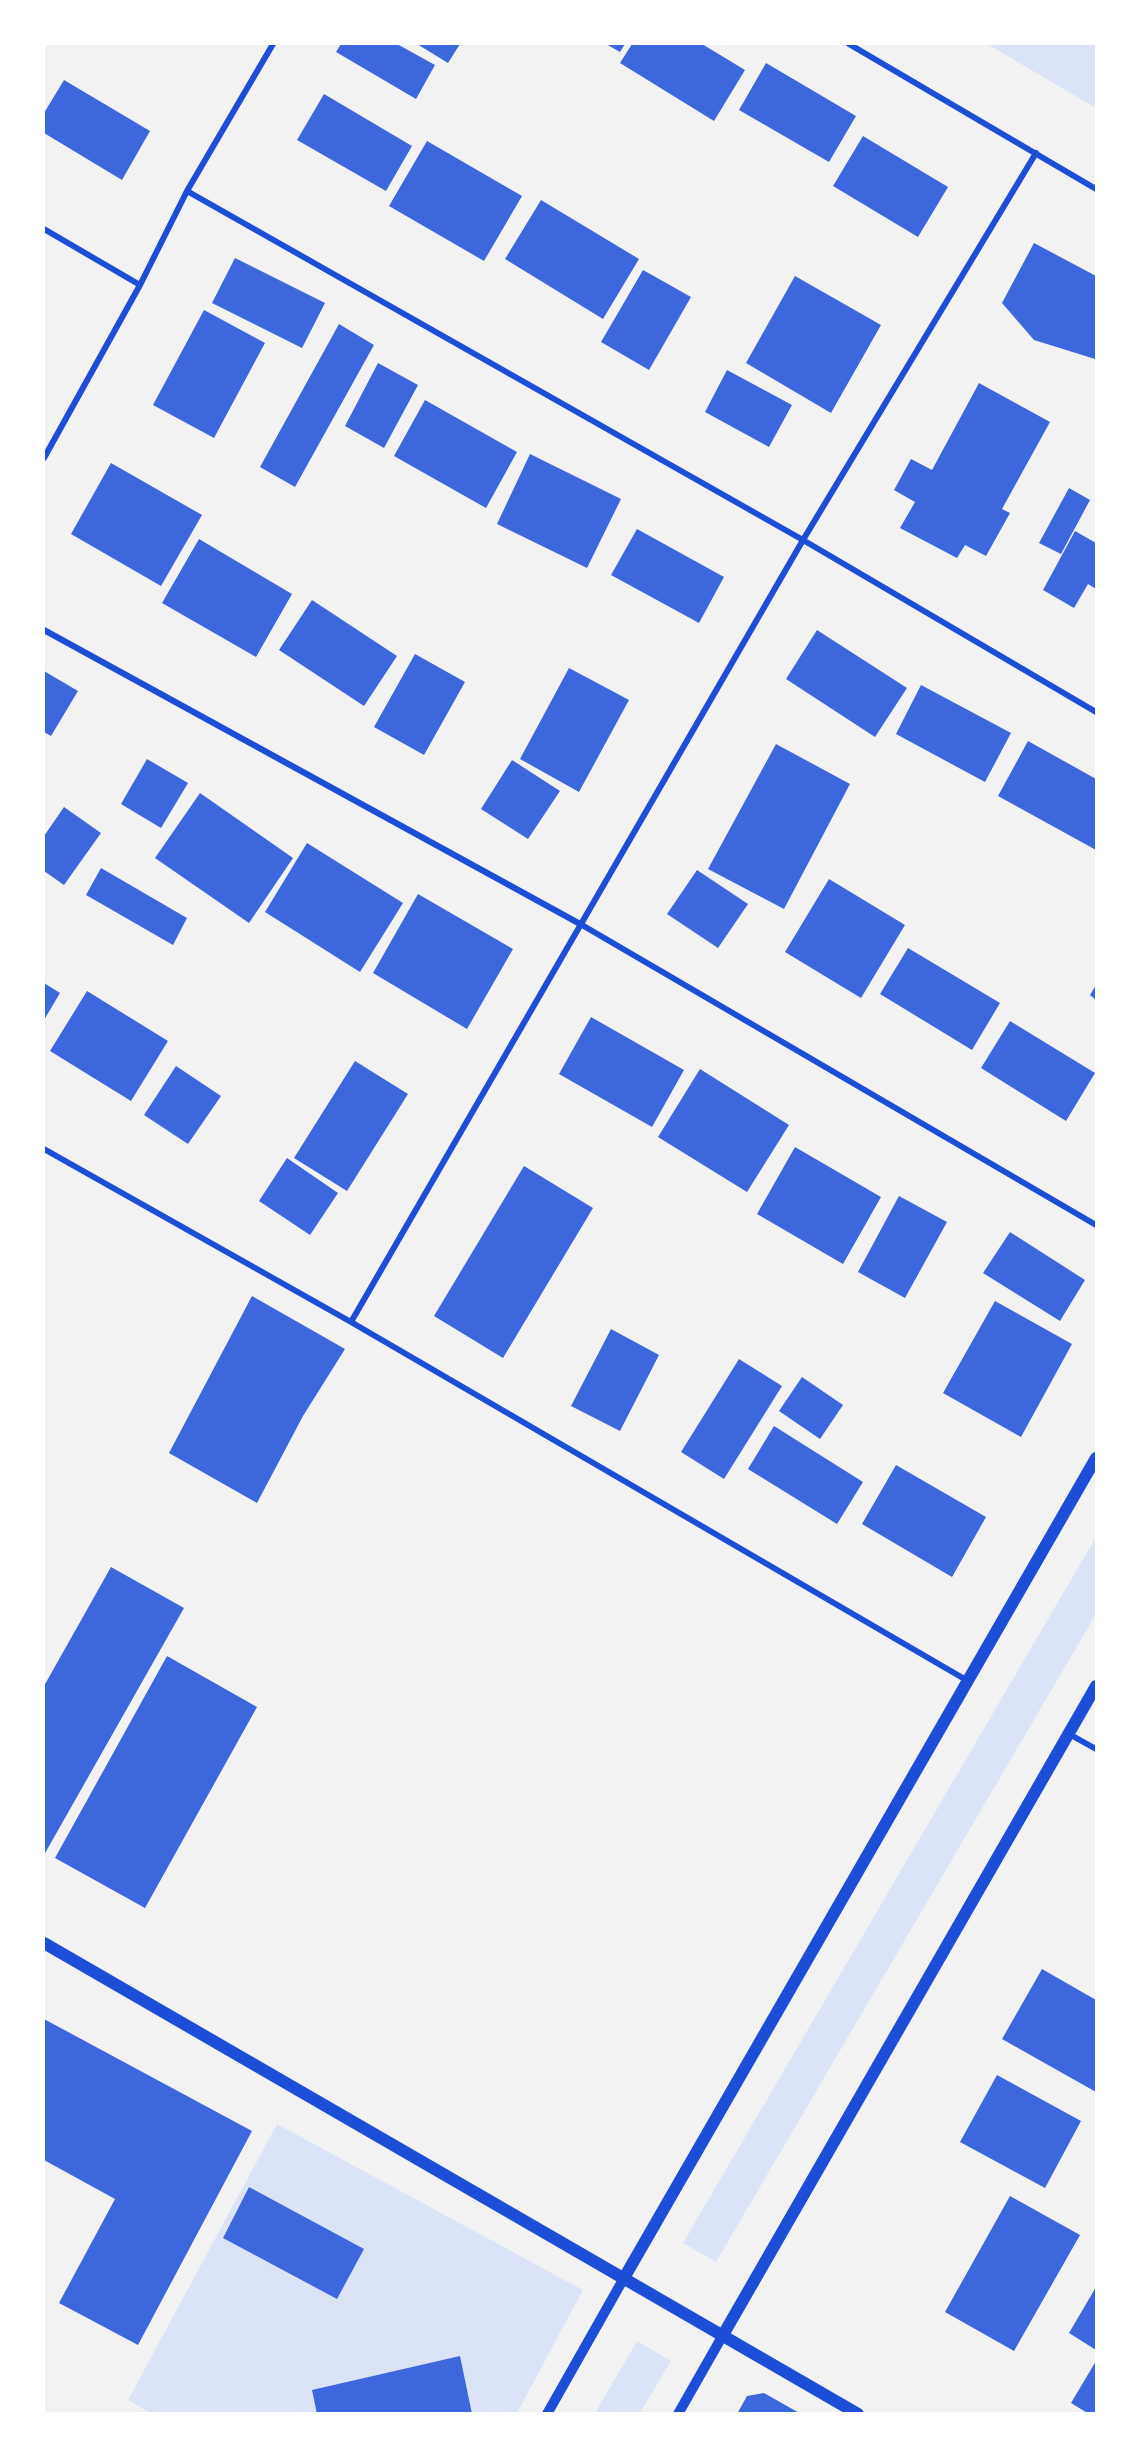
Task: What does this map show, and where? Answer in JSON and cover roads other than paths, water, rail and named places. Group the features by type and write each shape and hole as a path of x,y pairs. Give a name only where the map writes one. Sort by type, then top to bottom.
{"main road":[{"path":"624,2278 1096,1458"},
{"path":"723,2335 1096,1686"},
{"path":"44,1942 858,2414"}],"street":[{"path":"44,458 140,285 187,191 273,44"},
{"path":"849,44 1096,189"},
{"path":"351,1322 803,540 1036,153"},
{"path":"187,191 803,540 1096,712"},
{"path":"44,229 140,285"},
{"path":"44,630 582,925 1096,1224"},
{"path":"44,1149 351,1322 968,1681"},
{"path":"1069,1734 1096,1749"},
{"path":"547,2414 624,2278"},
{"path":"678,2414 723,2335"}]}
